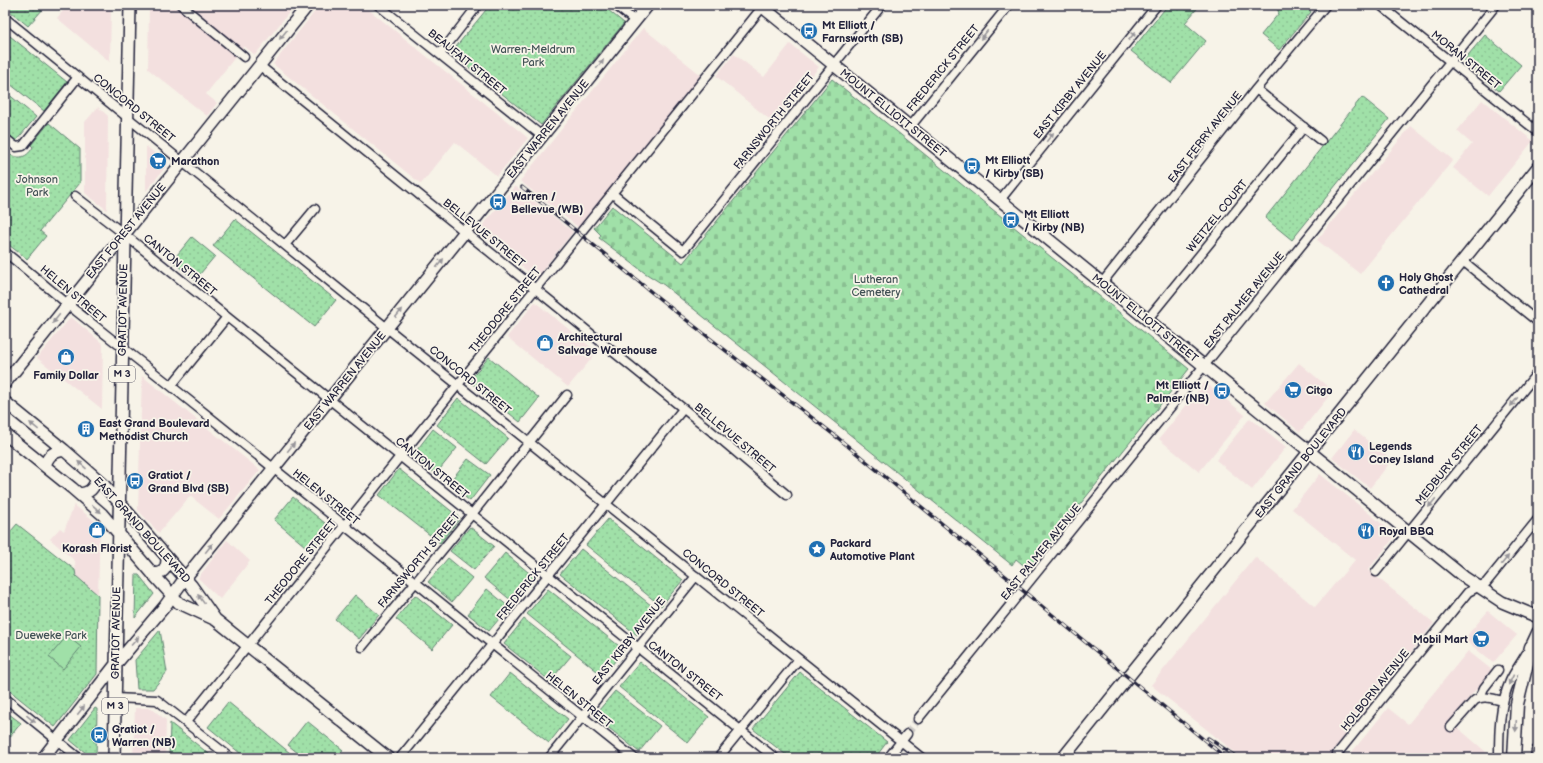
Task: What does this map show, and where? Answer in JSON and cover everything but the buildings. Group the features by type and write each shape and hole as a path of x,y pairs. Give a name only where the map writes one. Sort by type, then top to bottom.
{"highway":[{"path":"1514,758 1517,704 1531,647"},
{"path":"1537,758 1538,751"}],"main road":[{"name":"GRATIOT AVENUE","path":"114,758 130,5"},
{"name":"EAST FOREST AVENUE","path":"5,383 308,5"},
{"name":"EAST WARREN AVENUE","path":"43,758 185,578 648,5"},
{"name":"MOUNT ELLIOTT STREET","path":"762,6 1147,320 1478,587 1502,602 1538,617"},
{"name":"EAST GRAND BOULEVARD","path":"1063,758 1538,168"},
{"name":"EAST GRAND BOULEVARD","path":"5,402 97,479 185,578 216,620"},
{"name":"EAST GRAND BOULEVARD","path":"5,434 102,514 179,603 216,620 388,758"},
{"path":"45,466 50,455 64,450"},
{"path":"79,494 87,493 92,490 97,479"},
{"path":"152,573 160,574 165,570 167,558"},
{"path":"1531,647 1538,632"}],"street":[{"path":"181,5 244,57"},
{"name":"BEAUFAIT STREET","path":"378,5 542,136"},
{"path":"440,54 478,5"},
{"path":"615,5 635,21"},
{"name":"FARNSWORTH STREET","path":"613,194 683,251 882,5"},
{"name":"FREDERICK STREET","path":"910,127 1008,5"},
{"name":"EAST KIRBY AVENUE","path":"1000,200 1157,5"},
{"name":"EAST FERRY AVENUE","path":"1102,283 1256,89 1326,5"},
{"name":"MORAN STREET","path":"1380,5 1538,132"},
{"name":"EAST PALMER AVENUE","path":"918,720 1496,5"},
{"name":"THEODORE STREET","path":"186,722 613,194 762,6"},
{"name":"CONCORD STREET","path":"5,18 387,328 459,384 922,758"},
{"name":"BELLEVUE STREET","path":"259,65 683,408 787,495"},
{"path":"5,138 18,147 23,146 78,77"},
{"path":"1256,89 1321,141"},
{"name":"WEITZEL COURT","path":"1147,320 1304,127"},
{"name":"CANTON STREET","path":"75,196 401,456 775,758"},
{"path":"285,245 315,209"},
{"name":"HELEN STREET","path":"5,252 634,758"},
{"path":"1463,261 1538,322"},
{"path":"171,386 227,317"},
{"name":"MEDBURY STREET","path":"1376,572 1538,372"},
{"name":"FARNSWORTH STREET","path":"362,647 472,514 567,395"},
{"name":"FREDERICK STREET","path":"400,758 683,408"},
{"name":"HOLBORN AVENUE","path":"1337,754 1468,592 1486,583 1537,523"},
{"name":"EAST KIRBY AVENUE","path":"549,758 696,576"},
{"path":"1499,758 1499,724 1503,702 1510,680 1531,647"},
{"path":"718,758 799,658"},
{"path":"1480,697 1484,688 1498,670"},
{"path":"1452,727 1475,700 1480,697 1489,697 1503,702"},
{"path":"5,698 79,758"},
{"path":"115,698 154,699 186,722 231,758"},
{"path":"888,758 907,734"}],"shaded area":[{"path":"66,5 111,5 110,62 57,18 67,6"},
{"path":"149,5 295,5 255,55 244,46 206,94 217,103 207,116 148,69"},
{"path":"320,5 363,5 528,138 497,176 455,142 421,184 273,64"},
{"path":"643,28 701,75 579,228 520,181"},
{"path":"790,44 819,67 774,123 716,76 734,54 764,77"},
{"path":"1482,100 1533,141 1488,196 1453,168 1472,144 1457,131"},
{"path":"98,107 108,116 107,210 85,193 85,122"},
{"path":"1411,126 1453,160 1360,274 1317,240"},
{"path":"146,146 168,164 146,191"},
{"path":"515,186 573,232 536,278 478,231"},
{"path":"535,302 597,352 568,387 507,337"},
{"path":"71,317 103,344 102,409 37,358"},
{"path":"1299,363 1333,391 1300,432 1265,403"},
{"path":"142,376 260,470 219,519 190,496 159,533 138,510"},
{"path":"1205,382 1245,415 1199,472 1159,439"},
{"path":"1250,418 1286,447 1252,490 1216,460"},
{"path":"1354,430 1392,460 1370,488 1332,458"},
{"path":"1320,474 1396,535 1368,570 1434,623 1329,755 1333,758 1242,758 1151,685 1255,557 1315,607 1355,560 1292,509"},
{"path":"74,505 100,525 98,595 76,576 75,561 50,539 60,528 64,531"},
{"path":"227,540 250,561 220,599 198,578"},
{"path":"1488,611 1517,635 1493,663 1464,639"},
{"path":"1468,651 1492,670 1450,721 1493,758 1347,758 1388,708 1408,724"},
{"path":"135,708 151,708 166,720 165,758 133,758"}],"green space":[{"path":"5,5 40,5 44,8 28,26 5,7"},
{"name":"Warren-Meldrum Park","path":"490,5 602,5 624,23 541,125 451,53"},
{"path":"1168,5 1200,5 1185,23 1206,41 1171,83 1131,51"},
{"path":"1273,5 1306,5 1311,12 1279,50 1261,35 1279,13 1277,8"},
{"path":"5,32 67,82 44,111 5,80"},
{"path":"1485,35 1521,65 1499,91 1463,61"},
{"name":"Lutheran Cemetery","path":"832,79 1189,369 1028,569 1016,559 1012,565 664,285 645,273 599,238 601,235 594,228 612,206 683,263"},
{"path":"7,93 36,117 16,141 5,132 5,96"},
{"path":"1362,97 1389,119 1292,240 1265,218"},
{"name":"Johnson Park","path":"49,123 80,149 80,183 40,231 46,236 27,259 5,242 5,152 17,157 24,156 30,151 33,147 31,145"},
{"path":"235,219 336,300 314,327 213,246"},
{"path":"192,237 215,256 195,280 172,261"},
{"path":"489,357 539,398 520,422 469,381"},
{"path":"458,398 508,438 486,464 437,425"},
{"path":"433,429 457,448 436,474 413,455"},
{"path":"468,459 490,475 470,501 448,484"},
{"path":"399,469 460,518 440,543 379,495"},
{"path":"293,497 331,528 311,551 274,520"},
{"path":"608,519 683,580 661,606 586,545"},
{"name":"Dueweke Park","path":"17,524 75,570 76,576 98,595 97,674 55,727 5,687 5,538"},
{"path":"470,527 494,546 474,570 450,551"},
{"path":"581,549 657,610 637,635 560,574"},
{"path":"505,553 534,577 513,602 484,578"},
{"path":"448,558 472,578 452,602 428,582"},
{"path":"136,575 139,575 154,594 135,618"},
{"path":"487,589 509,607 489,631 468,614"},
{"path":"548,589 624,650 603,676 527,614"},
{"path":"355,595 379,615 359,639 335,619"},
{"path":"415,595 452,625 432,649 396,619"},
{"path":"524,619 571,656 550,681 504,644"},
{"path":"160,630 167,672 153,689 137,689 135,660"},
{"path":"67,636 81,647 63,669 49,657"},
{"path":"640,662 709,717 688,743 619,687"},
{"path":"800,672 887,742 875,758 790,758 753,729"},
{"path":"510,673 568,719 549,743 491,697"},
{"path":"615,691 660,726 639,752 594,716"},
{"path":"228,702 290,753 286,758 246,758 208,727"},
{"path":"95,708 97,709 96,758 92,758 70,740"},
{"path":"5,711 21,723 5,743"},
{"path":"307,721 343,750 337,758 304,758 288,745"},
{"path":"170,723 214,758 169,758"}],"tunnel":[{"path":"907,734 918,719"}],"railway":[{"path":"522,187 671,308 838,438 1226,758"},
{"path":"1208,738 1238,758"}],"place":[{"name":"Mt Elliott / Farnsworth (SB)","path":"809,31"},
{"name":"Marathon","path":"158,161"},
{"name":"Mt Elliott / Kirby (SB)","path":"972,166"},
{"name":"Warren / Bellevue (WB)","path":"498,202"},
{"name":"Mt Elliott / Kirby (NB)","path":"1011,220"},
{"name":"Holy Ghost Cathedral","path":"1386,283"},
{"name":"Architectural Salvage Warehouse","path":"545,343"},
{"name":"Family Dollar","path":"66,357"},
{"name":"Citgo","path":"1293,390"},
{"name":"Mt Elliott / Palmer (NB)","path":"1222,391"},
{"name":"East Grand Boulevard Methodist Church","path":"86,429"},
{"name":"Legends Coney Island","path":"1356,452"},
{"name":"Gratiot / Grand Blvd (SB)","path":"135,481"},
{"name":"Korash Florist","path":"97,530"},
{"name":"Royal BBQ","path":"1366,531"},
{"name":"Packard Automotive Plant","path":"817,549"},
{"name":"Mobil Mart","path":"1481,639"},
{"name":"Gratiot / Warren (NB)","path":"99,735"}]}
